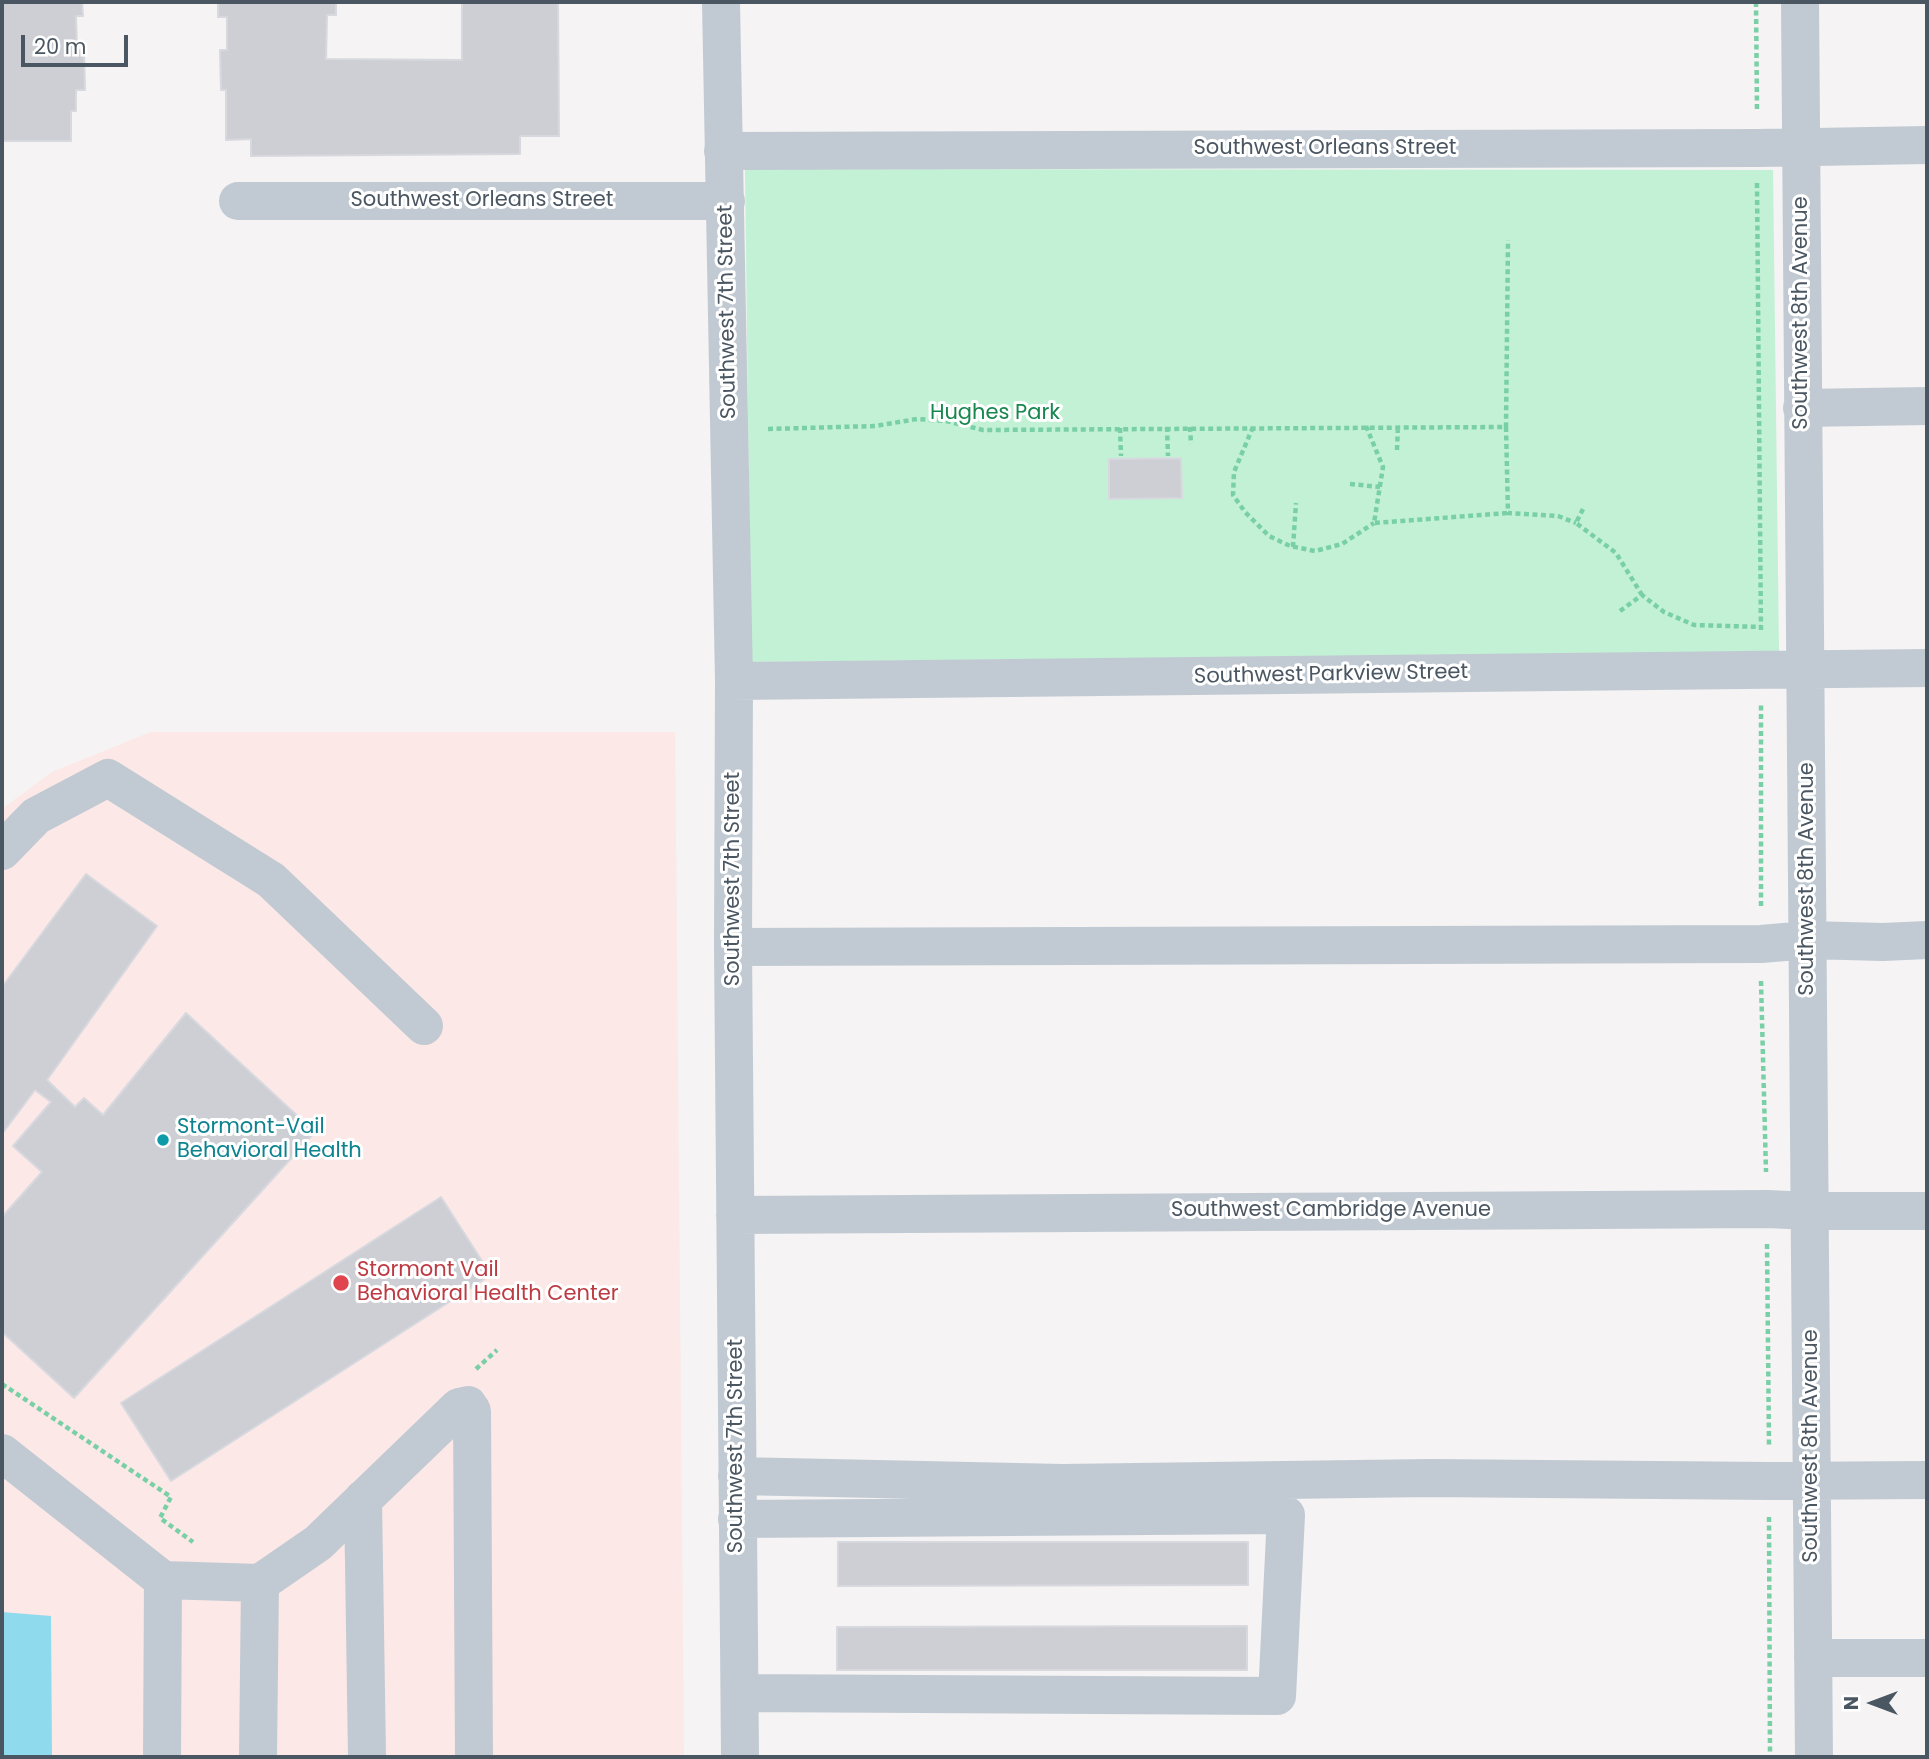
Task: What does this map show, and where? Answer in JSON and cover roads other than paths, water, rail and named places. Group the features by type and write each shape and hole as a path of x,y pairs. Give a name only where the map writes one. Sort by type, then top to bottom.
{"street":[{"name":"Southwest 7th Street","path":"721,2 734,681 733,947 740,1757"},
{"name":"Southwest 8th Avenue","path":"1800,2 1814,1757"},
{"name":"Southwest Orleans Street","path":"723,151 1801,148 1927,145"},
{"name":"Southwest Orleans Street","path":"238,201 726,201"},
{"path":"1802,408 1927,406"},
{"name":"Southwest Parkview Street","path":"734,681 1927,668"},
{"path":"2,851 36,816 108,778 271,880 424,1026"},
{"path":"733,947 1761,944 1808,940 1927,940"},
{"name":"Southwest Cambridge Avenue","path":"735,1214 1927,1210"},
{"path":"2,1453 163,1580 260,1583 317,1543 459,1407 468,1405 472,1412 474,1757"},
{"path":"737,1476 1063,1483 1430,1478 1927,1480"},
{"path":"363,1499 367,1757"},
{"path":"737,1519 1286,1515 1278,1696 740,1693"},
{"path":"162,1757 163,1580"},
{"path":"258,1757 260,1583"},
{"path":"1813,1658 1927,1658"}],"water":[{"path":"2,1612 51,1616 52,1757 2,1757"}],"place":[{"name":"Stormont-Vail Behavioral Health","path":"163,1140"},
{"name":"Stormont Vail Behavioral Health Center","path":"341,1283"}],"park label":[{"name":"Hughes Park","path":"995,414"}]}
